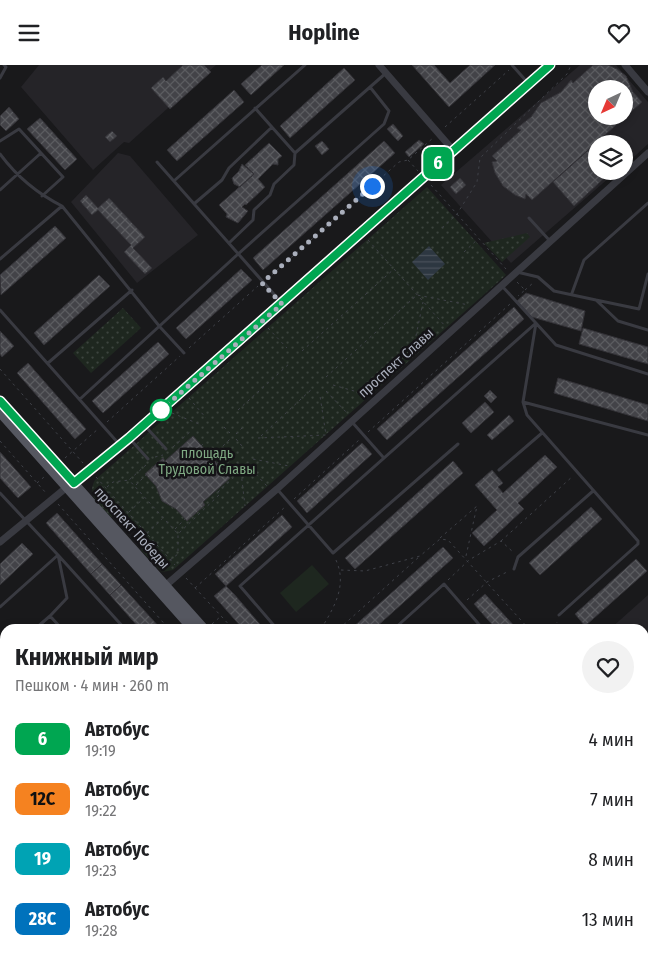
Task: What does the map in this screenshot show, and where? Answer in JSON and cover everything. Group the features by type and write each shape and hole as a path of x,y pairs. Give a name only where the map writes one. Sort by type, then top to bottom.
{"main road":[{"path":"70,485 90,471 129,438 550,65"},
{"name":"проспект Победы","path":"0,401 70,485 162,588 189,624"},
{"name":"проспект Победы","path":"0,412 70,485"},
{"name":"проспект Победы","path":"162,588 202,624"}],"street":[{"path":"379,65 453,150"},
{"path":"625,65 648,92"},
{"name":"проспект Славы","path":"162,588 277,489 350,418 502,286 648,153"},
{"path":"0,542 25,519 70,485"}],"lane":[{"path":"0,78 6,67 4,65"},
{"path":"175,180 305,65"},
{"path":"513,66 528,83"},
{"path":"229,243 253,220 254,210 270,195 274,184 294,165 295,153 386,73"},
{"path":"80,399 384,124 389,111 370,87"},
{"path":"256,108 295,153"},
{"path":"195,203 222,180 229,168 272,127"},
{"path":"0,141 19,129 63,177 42,196"},
{"path":"0,190 41,153"},
{"path":"0,154 16,175 42,196 62,206 132,290 160,327 184,353"},
{"path":"157,162 175,180 237,255 282,304"},
{"path":"572,293 584,259 648,203"},
{"path":"0,259 62,206"},
{"path":"528,218 550,241"},
{"path":"514,274 538,277 554,291 572,293 639,309 648,274"},
{"path":"502,286 556,345 648,374"},
{"path":"48,363 132,290"},
{"path":"596,300 618,321 648,330"},
{"path":"0,310 120,445"},
{"path":"536,323 523,402 527,415 638,541 638,544 559,615"},
{"path":"273,624 240,586 536,323"},
{"path":"523,402 648,435"},
{"path":"350,418 383,457"},
{"path":"144,424 166,449"},
{"path":"499,470 542,433"},
{"path":"129,438 148,459"},
{"path":"277,489 333,553 458,443"},
{"path":"514,569 518,557 593,491"},
{"path":"0,493 120,624"},
{"path":"0,607 58,555"},
{"path":"41,624 67,598 58,555"},
{"path":"400,624 444,584 479,624"},
{"path":"50,616 57,624"}],"path":[{"path":"442,228 457,214 477,182 480,158 567,74 571,65"},
{"path":"63,460 400,162 408,160 513,66"},
{"path":"408,160 479,239 514,274"},
{"path":"464,252 479,239"},
{"path":"368,240 447,328"},
{"path":"302,351 394,269"},
{"path":"525,290 538,277"},
{"path":"417,295 472,305"},
{"path":"326,377 417,295"},
{"path":"411,359 423,302"},
{"path":"268,328 287,348"},
{"path":"238,410 290,363"},
{"path":"0,369 228,624"},
{"path":"333,385 370,395"},
{"path":"261,435 313,388"},
{"path":"326,391 350,418"},
{"path":"258,438 326,435 320,397"},
{"path":"189,398 206,418"},
{"path":"172,413 199,424"},
{"path":"224,427 230,433"},
{"path":"236,434 242,428"},
{"path":"171,449 191,431"},
{"path":"223,445 230,439"},
{"path":"236,439 242,446"},
{"path":"0,441 165,624"},
{"path":"106,488 113,482 129,480 157,455 160,457 164,455"},
{"path":"253,459 291,466"},
{"path":"247,465 267,487"},
{"path":"222,469 225,466"},
{"path":"240,472 245,507"},
{"path":"444,584 469,561 501,541 577,473"},
{"path":"135,486 146,475"},
{"path":"37,483 45,476"},
{"path":"178,534 205,510 219,495 217,493 233,479"},
{"path":"129,480 178,534 178,554 170,560"},
{"path":"128,513 145,497"},
{"path":"344,624 477,506 466,557"},
{"path":"146,533 163,518"},
{"path":"174,530 185,519"},
{"path":"440,539 448,540 466,557 525,624"},
{"path":"501,541 518,557"},
{"path":"324,624 337,603 341,570 333,553"},
{"path":"341,570 365,571 420,556"},
{"path":"462,605 488,582 514,569"},
{"path":"557,624 559,615"},
{"path":"212,624 221,616"}],"shaded area":[{"path":"39,65 216,65 129,143 124,142 93,170 21,87"},
{"path":"580,65 616,65 629,80 588,80 588,125 633,125 633,85 648,102 648,144 633,158 633,135 588,135 588,180 607,180 511,263 441,185"},
{"path":"118,153 130,156 198,235 137,283 71,202"},
{"path":"429,246 445,264 428,280 412,262"},
{"path":"648,595 648,624 616,624"}],"green space":[{"name":"площадь Трудовой Славы","path":"427,187 506,275 173,570 162,572 141,550 150,541 120,509 111,517 93,496 92,491 95,480"},
{"path":"527,233 530,237 502,262 484,243"},
{"path":"123,308 141,328 91,373 73,353"},
{"path":"312,565 329,584 296,612 280,593"}],"building":[{"path":"183,65 204,65 211,72 170,109 151,88 163,77 166,81"},
{"path":"262,65 284,65 251,95 241,84"},
{"path":"412,65 434,65 450,83 470,65 495,65 449,107"},
{"path":"593,65 608,65 626,76 628,80 588,80 588,125 616,125 605,135 588,135 588,150 532,200 526,194 525,199 515,195 503,186 495,173 492,162 497,161 492,156 521,130 517,128 531,117 541,103 561,92 571,80 573,83"},
{"path":"344,68 355,80 290,138 280,126"},
{"path":"234,90 244,102 177,161 167,150"},
{"path":"633,92 642,102 633,110"},
{"path":"9,107 19,119 6,131 0,125 0,116"},
{"path":"40,118 77,159 65,170 27,129"},
{"path":"393,124 403,136 398,141 387,129"},
{"path":"112,131 117,136 110,142 105,137"},
{"path":"419,140 424,144 409,157 405,152"},
{"path":"322,141 329,149 322,155 315,146"},
{"path":"384,141 395,153 263,270 253,258"},
{"path":"269,143 282,156 278,159 278,165 273,164 258,179 265,187 242,207 248,211 238,223 226,217 227,214 219,205 254,174 245,165"},
{"path":"588,150 588,180 602,180 574,206 553,182"},
{"path":"242,164 254,174 240,187 234,184 232,178 239,171"},
{"path":"460,178 466,185 456,194 450,187"},
{"path":"86,195 98,208 109,198 145,237 133,248 152,268 145,274 124,252 131,245 98,210 92,215 80,201"},
{"path":"55,226 66,238 1,295 0,275"},
{"path":"241,269 252,280 186,339 176,328"},
{"path":"99,275 110,286 44,345 34,333"},
{"path":"526,293 585,311 581,331 532,317 517,301"},
{"path":"514,307 524,319 387,440 377,429"},
{"path":"583,328 648,347 648,364 579,344"},
{"path":"0,331 14,346 2,357 0,354"},
{"path":"158,342 169,354 103,413 92,401"},
{"path":"28,363 86,429 75,439 17,373"},
{"path":"558,378 648,405 648,421 554,393"},
{"path":"490,390 497,397 491,403 484,396"},
{"path":"485,402 494,412 471,433 462,423"},
{"path":"509,415 514,421 492,440 487,435"},
{"path":"193,436 230,478 203,502 205,505 187,521 176,509 162,501 156,486 145,474 163,458 165,461"},
{"path":"362,443 372,454 307,513 297,501"},
{"path":"0,452 31,487 18,498 0,478"},
{"path":"545,455 557,467 518,503 524,509 484,546 472,533 497,510 475,485 492,470 503,483 498,487 503,493"},
{"path":"453,461 463,473 355,569 345,558"},
{"path":"591,507 602,519 540,575 529,563"},
{"path":"57,513 102,564 91,574 46,523"},
{"path":"282,515 292,527 226,586 215,574"},
{"path":"22,543 33,554 0,585 0,564"},
{"path":"443,547 453,558 380,624 357,624"},
{"path":"636,559 647,571 587,624 583,624 575,614"},
{"path":"102,564 121,585 110,595 91,574"},
{"path":"121,585 156,624 136,624 110,595"},
{"path":"226,586 260,624 239,624 214,596"},
{"path":"485,594 512,624 492,624 474,604"}],"bus line":[{"name":"6","path":"0,401 74,483 129,438 282,304 414,184 550,65"}],"route":[{"path":"161,410 282,304 262,283 372,186"}]}
